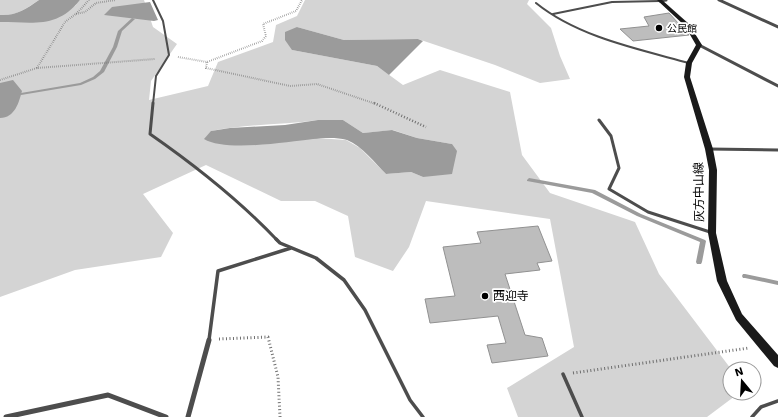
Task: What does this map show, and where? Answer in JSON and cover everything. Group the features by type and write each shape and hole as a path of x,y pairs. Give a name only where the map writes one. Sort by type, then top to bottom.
{"main road":[{"path":"662,0 687,25 699,45"},
{"name":"灰方中山線","path":"699,45 689,63 687,77 710,149 713,170 712,233 722,281 739,317 778,363"}],"street":[{"path":"719,0 778,27"},
{"path":"699,45 778,86"},
{"path":"188,417 208,340"},
{"path":"6,417 108,396 166,417"}],"lane":[{"path":"153,0 163,21 170,55 156,76 150,134 183,157 250,212 280,243 316,258 344,280 365,310 410,400 422,417"},
{"path":"553,14 612,2 662,0"},
{"path":"536,3 540,8 577,26 689,63"},
{"path":"600,120 611,136 619,168 609,189 648,212 712,233"},
{"path":"710,149 778,150"},
{"path":"208,340 218,271 291,248"},
{"path":"563,374 582,417"},
{"path":"752,417 761,407 778,401"}],"path":[{"path":"37,68 65,22 76,14 89,0"},
{"path":"76,14 86,12 96,3 116,0"},
{"path":"0,80 37,68 180,57 207,62 262,41 266,36 263,24 296,11 302,0"},
{"path":"207,62 206,68 232,75 290,86 317,84 340,91 426,127"},
{"path":"208,340 268,338 276,362 281,407 280,417"},
{"path":"563,374 764,346"}],"shaded area":[{"path":"0,0 39,0 16,13 0,15"},
{"path":"39,0 80,0 62,16 53,20 34,23 0,22 0,15 16,13"},
{"path":"80,0 144,0 153,27 177,44 151,81 149,100 208,86 218,62 273,42 276,25 297,16 305,0 529,0 527,4 551,28 560,56 570,79 540,83 495,65 418,39 344,40 297,27 292,50 377,66 403,85 440,70 510,92 522,155 550,193 635,222 659,274 725,361 722,361 722,401 728,401 707,417 518,417 507,388 574,347 550,219 426,201 409,247 393,271 355,257 348,216 315,201 281,201 206,165 143,194 173,233 161,257 75,270 0,297 0,22 38,22 75,6","holes":["318,120 343,120 363,133 393,130 417,138 452,144 423,177 411,172 386,174 360,148 346,140 211,131 238,127"]},
{"path":"150,2 158,20 154,21 104,15 112,7"},
{"path":"297,27 344,40 418,39 423,41 389,75 377,66 292,50 285,40 285,32"},
{"path":"13,80 22,91 16,109 9,115 0,118 0,83"},
{"path":"318,120 343,120 363,133 392,130 417,138 452,144 457,151 452,174 423,177 411,172 386,174 358,146 347,140 338,138 321,138 241,146 214,143 204,139 211,131 230,128 285,125"}],"building":[{"name":"公民館","path":"669,13 689,35 633,41 620,29 649,26 644,17"},
{"name":"西迎寺","path":"538,226 552,261 537,263 540,270 505,274 525,335 542,338 548,356 492,363 487,345 506,343 498,316 430,323 425,299 455,296 443,247 481,243 477,232"}],"waterway":[{"path":"21,94 81,84 94,78 102,72 115,47 120,31 133,19"},
{"path":"529,180 593,191 639,215 703,241 699,262"},
{"path":"745,276 778,283"}],"place":[{"name":"公民館","path":"659,28"},
{"name":"西迎寺","path":"485,296"}]}
